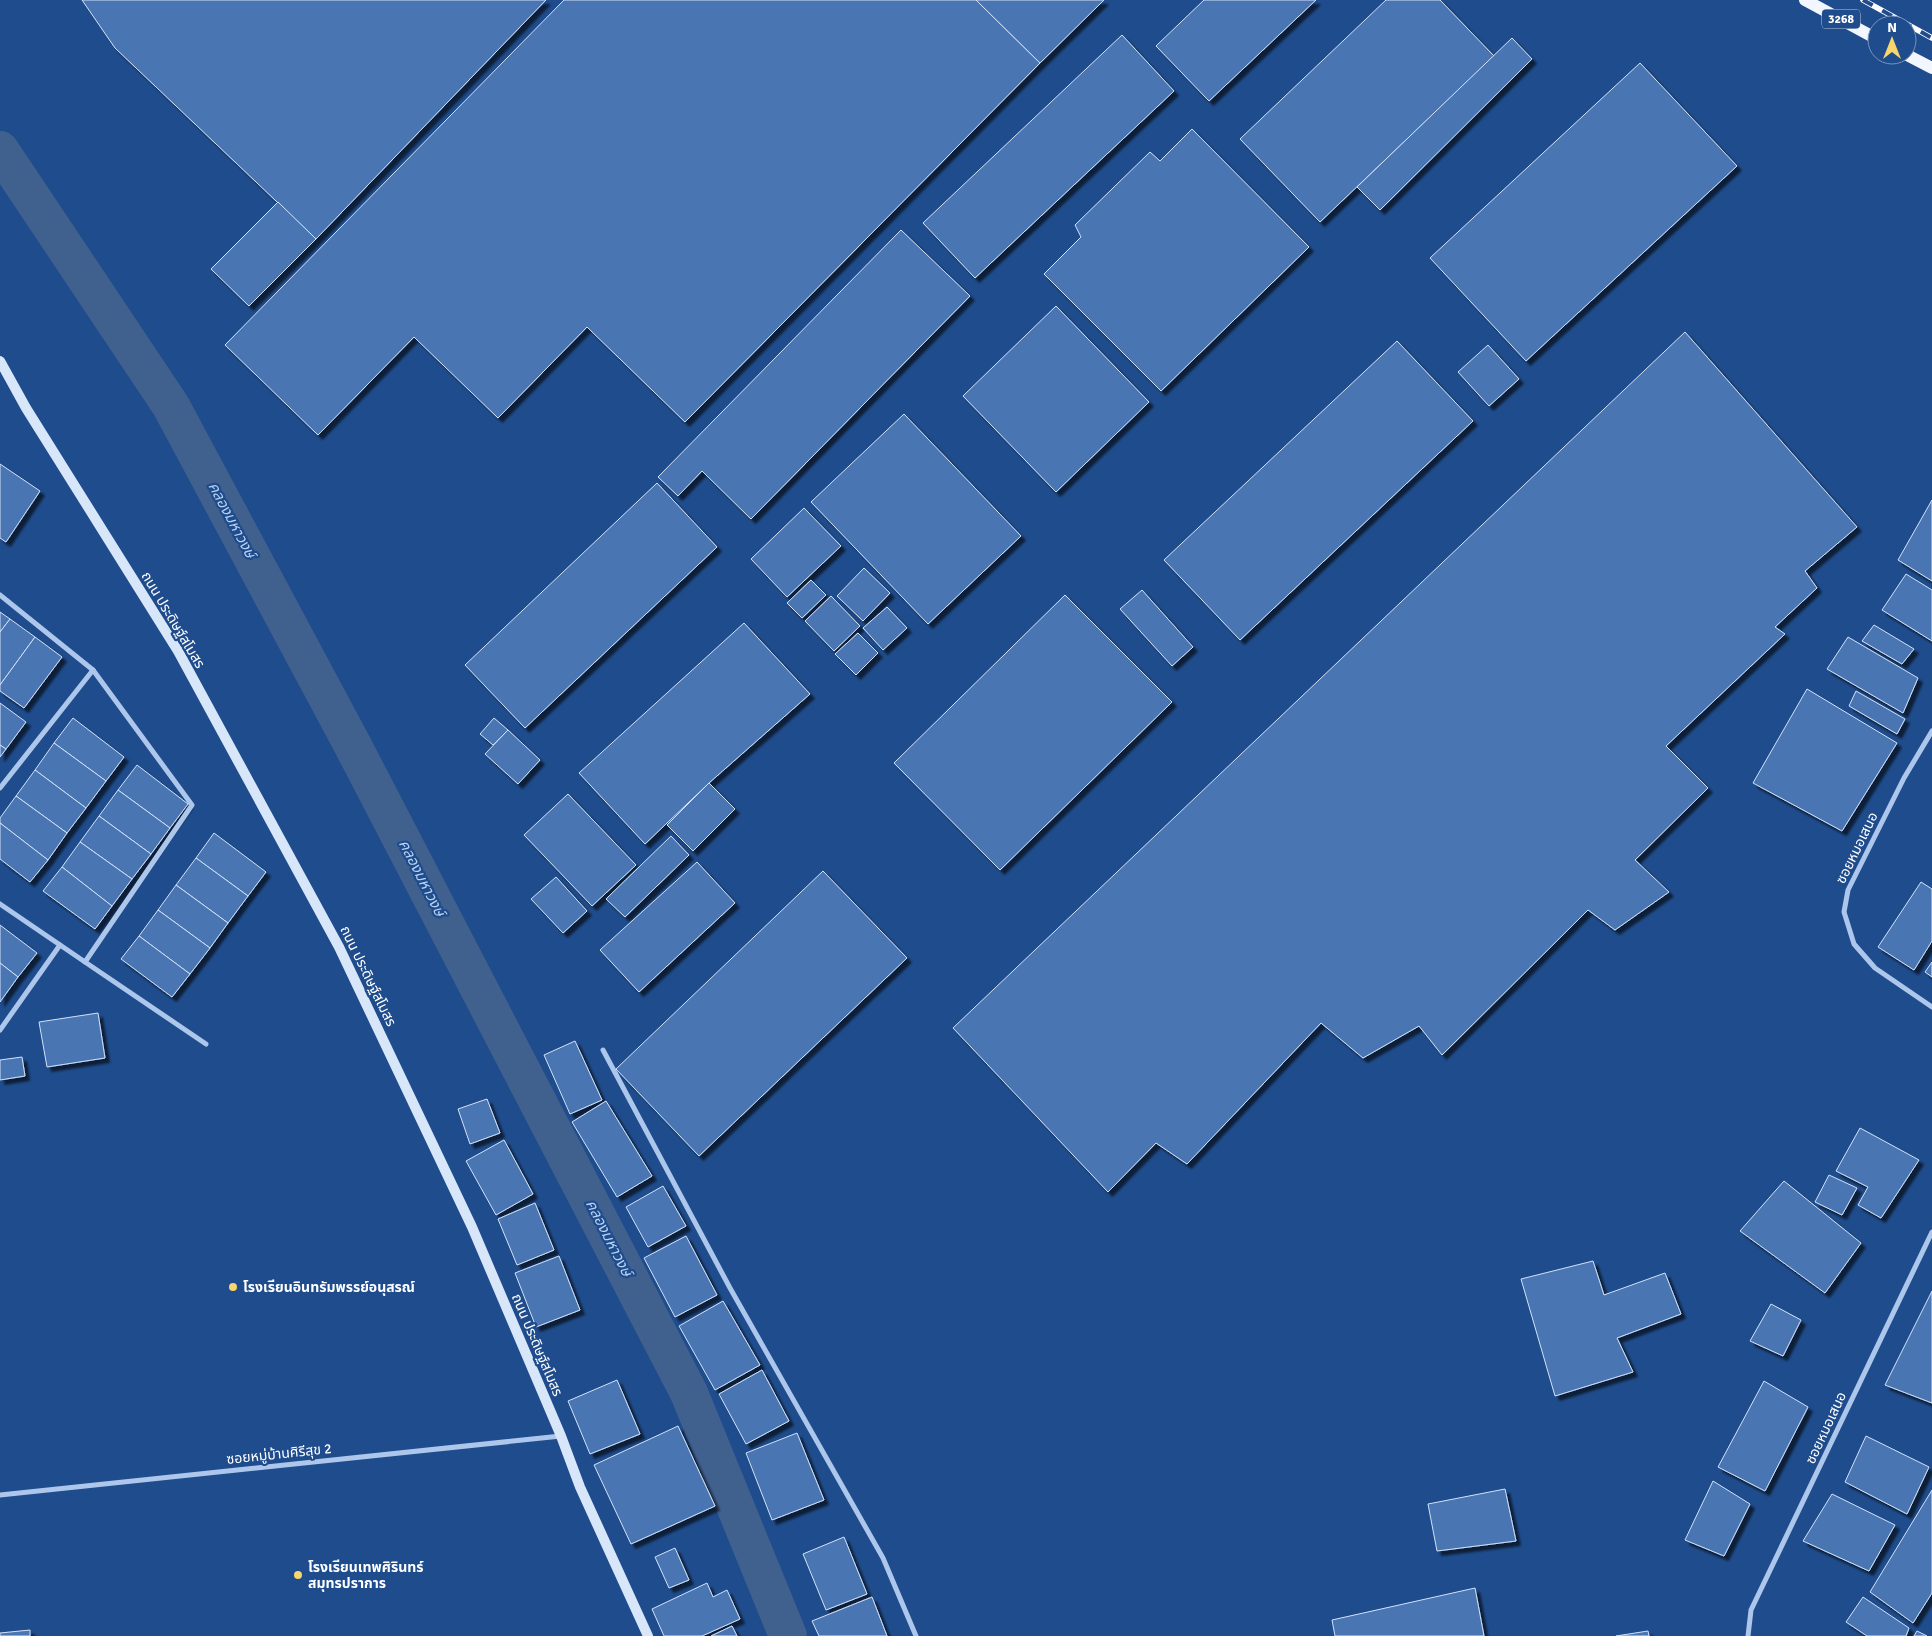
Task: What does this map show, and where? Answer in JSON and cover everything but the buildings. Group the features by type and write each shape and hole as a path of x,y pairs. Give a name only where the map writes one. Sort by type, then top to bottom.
{"main road":[{"name":"3268","path":"1805,0 1867,34"},
{"path":"1917,60 1932,68"}],"street":[{"name":"ถนน ประดิษฐ์สโมสร","path":"0,361 26,408 178,651 339,947 472,1227 561,1436 580,1487 648,1636"},
{"path":"0,595 92,670 192,802 192,805 85,962"},
{"path":"0,788 92,670"},
{"name":"ซอยหมอเสนอ","path":"1932,732 1904,778 1848,890 1844,912 1854,944 1875,968 1932,1007"},
{"path":"0,904 206,1044"},
{"path":"0,1030 60,945"},
{"path":"603,1050 730,1288 883,1558 916,1636"},
{"name":"ซอยหมอเสนอ","path":"1748,1636 1751,1610 1932,1232"},
{"name":"ซอยหมู่บ้านศิรีสุข 2","path":"0,1495 561,1436"}],"waterway":[{"name":"คลองมหาวงษ์","path":"0,150 171,406 352,744 689,1393 788,1636"}],"railway":[{"path":"1863,0 1932,38"}],"place":[{"name":"โรงเรียนอินทรัมพรรย์อนุสรณ์","path":"233,1287"},
{"name":"โรงเรียนเทพศิรินทร์ สมุทรปราการ","path":"298,1575"}]}
